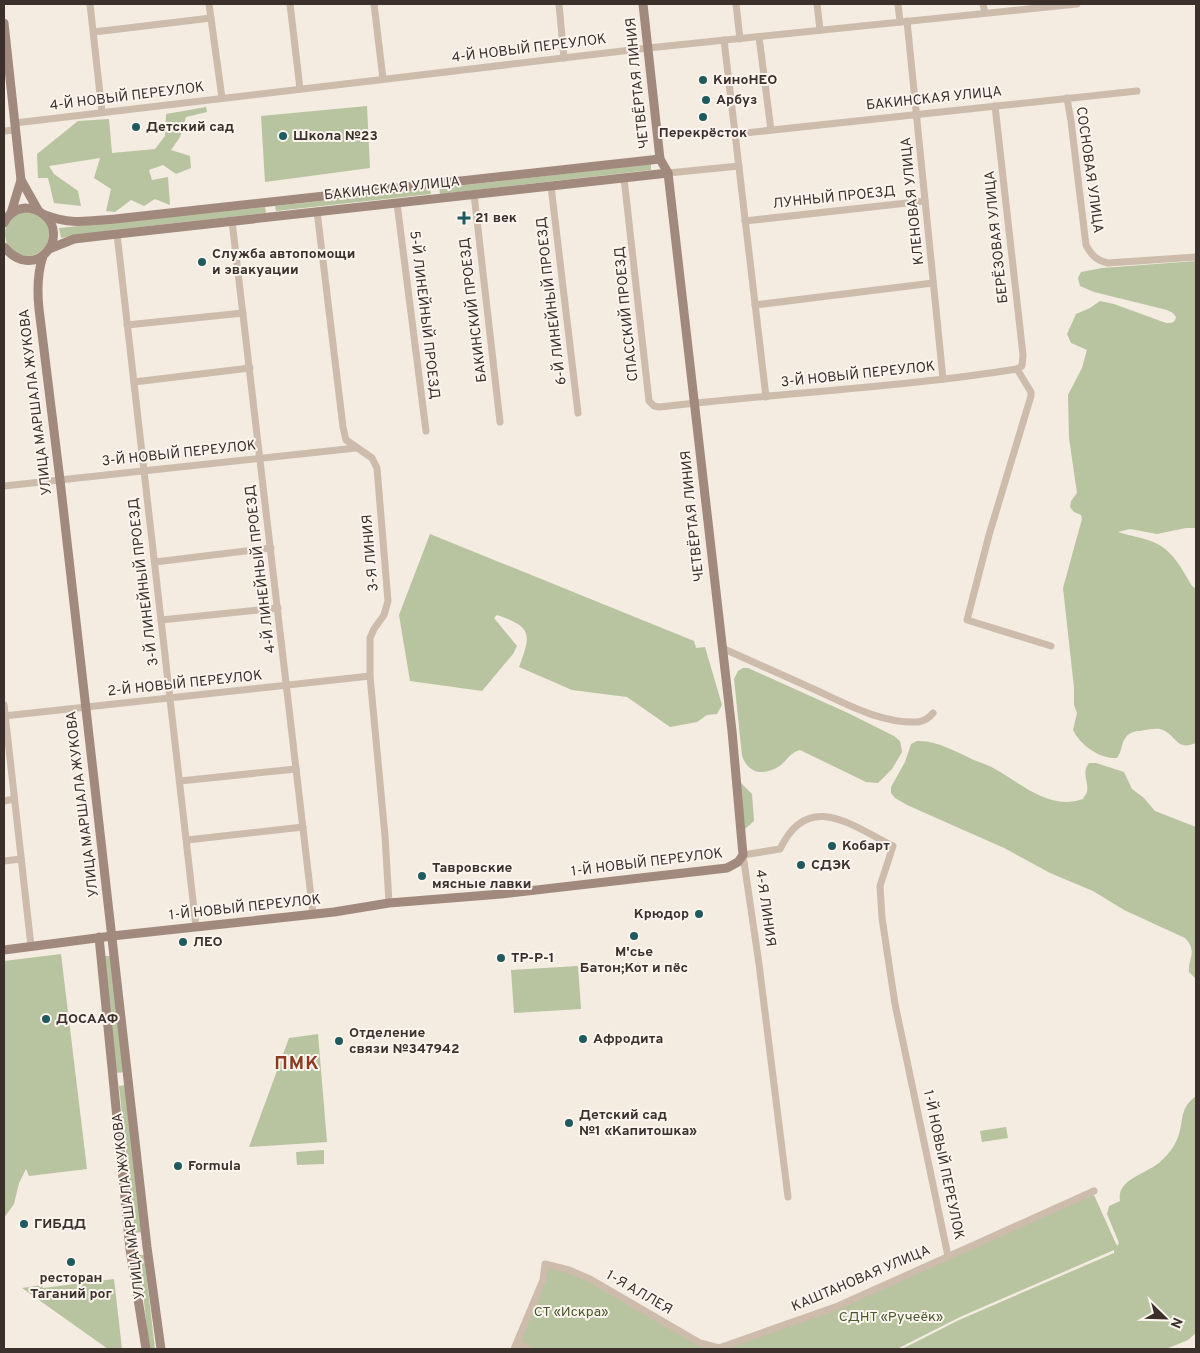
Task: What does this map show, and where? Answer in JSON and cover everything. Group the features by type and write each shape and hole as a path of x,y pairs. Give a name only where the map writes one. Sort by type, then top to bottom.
{"street":[{"path":"90,4 102,112"},
{"path":"209,4 222,98"},
{"path":"290,4 300,89"},
{"path":"374,4 383,79"},
{"path":"559,4 564,58"},
{"name":"ЧЕТВЁРТАЯ ЛИНИЯ","path":"643,4 660,159"},
{"path":"736,4 740,38"},
{"path":"817,4 820,30"},
{"name":"КЛЕНОВАЯ УЛИЦА","path":"898,4 903,22 917,115 943,379"},
{"path":"984,4 985,13"},
{"name":"4-Й НОВЫЙ ПЕРЕУЛОК","path":"4,131 15,126 102,112 648,48 1077,4"},
{"path":"94,32 211,18"},
{"path":"4,23 21,180 41,212"},
{"path":"759,36 771,130"},
{"path":"724,40 766,397"},
{"name":"БАКИНСКАЯ УЛИЦА","path":"734,134 1137,91"},
{"name":"СОСНОВАЯ УЛИЦА","path":"1067,98 1086,245 1091,254 1096,259 1108,263 1196,257"},
{"name":"БЕРЁЗОВАЯ УЛИЦА","path":"995,106 1023,355 1019,368"},
{"path":"660,159 668,173"},
{"name":"БАКИНСКАЯ УЛИЦА","path":"6,219 20,209 29,208 60,221 115,219 660,159"},
{"name":"БАКИНСКАЯ УЛИЦА","path":"7,255 26,261 35,260 46,252 74,240 117,234 739,166"},
{"name":"ЧЕТВЁРТАЯ ЛИНИЯ","path":"668,173 744,855"},
{"name":"СПАССКИЙ ПРОЕЗД","path":"624,178 649,401 654,406 659,407 694,403"},
{"path":"6,219 21,180"},
{"path":"435,184 437,199"},
{"name":"6-Й ЛИНЕЙНЫЙ ПРОЕЗД","path":"551,186 578,412"},
{"name":"БАКИНСКИЙ ПРОЕЗД","path":"474,194 500,422"},
{"path":"271,201 273,216"},
{"name":"ЛУННЫЙ ПРОЕЗД","path":"745,221 925,201"},
{"name":"5-Й ЛИНЕЙНЫЙ ПРОЕЗД","path":"397,203 426,430"},
{"name":"3-Я ЛИНИЯ","path":"317,211 346,440 372,458 377,468 388,601 384,615 370,638 370,676 385,836 389,903"},
{"name":"УЛИЦА МАРШАЛА ЖУКОВА","path":"41,212 51,222 53,240 38,271 37,291 146,1247 161,1349"},
{"name":"4-Й ЛИНЕЙНЫЙ ПРОЕЗД","path":"232,220 313,914"},
{"name":"3-Й ЛИНЕЙНЫЙ ПРОЕЗД","path":"117,234 196,927"},
{"path":"4,247 7,255"},
{"path":"755,305 933,283"},
{"path":"127,325 243,313"},
{"path":"134,382 250,368"},
{"path":"1019,368 1031,392 1031,396 989,535 967,620 1051,646"},
{"name":"3-Й НОВЫЙ ПЕРЕУЛОК","path":"694,403 943,379 1019,368"},
{"name":"3-Й НОВЫЙ ПЕРЕУЛОК","path":"4,486 356,448"},
{"path":"155,562 271,548"},
{"path":"161,620 278,608"},
{"path":"722,648 846,704 881,717 918,722 926,720 934,713"},
{"name":"2-Й НОВЫЙ ПЕРЕУЛОК","path":"4,716 370,676"},
{"path":"4,705 31,946"},
{"path":"180,782 296,769"},
{"path":"4,801 14,799"},
{"name":"1-Й НОВЫЙ ПЕРЕУЛОК","path":"4,950 99,937 313,914 389,903 501,894 727,868 738,862 744,855 780,849 790,832 801,822 812,816 838,819 893,846 880,886 882,918 895,1004 948,1256"},
{"path":"187,840 303,827"},
{"name":"4-Я ЛИНИЯ","path":"744,855 788,1197"},
{"path":"4,860 21,858"},
{"name":"УЛИЦА МАРШАЛА ЖУКОВА","path":"99,937 130,1249 146,1349"},
{"path":"113,1080 128,1080"},
{"name":"КАШТАНОВАЯ УЛИЦА","path":"719,1348 838,1306 1094,1191"},
{"path":"130,1249 146,1247"},
{"name":"1-Я АЛЛЕЯ","path":"515,1346 543,1280 545,1264 569,1270 590,1279 700,1343 719,1348"},
{"path":"515,1346 528,1349"}],"green space":[{"path":"367,106 370,168 265,182 261,116"},
{"path":"206,107 207,112 186,117 180,137 171,150 190,156 191,168 176,174 163,165 149,170 152,180 168,177 170,205 155,199 144,206 131,200 115,212 106,211 111,189 94,178 100,158 49,166 54,174 78,191 81,206 54,203 48,178 38,178 37,154 78,121 109,119 112,153 155,149 165,136 166,114"},
{"path":"651,164 651,170 440,194 439,188"},
{"path":"430,189 431,194 276,211 275,206"},
{"path":"265,207 266,213 112,230 61,238 59,228"},
{"path":"27,212 39,216 45,222 49,234 45,246 39,252 27,256 15,252 9,246 5,234 9,222 15,216"},
{"path":"1196,261 1196,528 1186,528 1157,534 1130,529 1118,532 1149,540 1166,549 1196,589 1196,743 1189,745 1180,744 1160,729 1136,731 1126,737 1117,758 1111,758 1098,754 1086,746 1073,730 1077,713 1074,705 1074,688 1063,588 1082,519 1081,515 1074,512 1070,507 1071,501 1077,493 1069,438 1068,395 1082,368 1087,350 1071,343 1067,334 1076,314 1100,301 1114,304 1166,323 1173,322 1176,317 1167,310 1094,292 1080,286 1078,278 1081,272 1102,268"},
{"path":"430,534 694,641 696,648 705,647 722,705 717,714 707,715 697,722 670,727 627,697 572,690 519,667 526,647 526,634 523,628 517,624 497,615 494,618 517,646 513,654 482,691 410,681 399,615"},
{"path":"748,668 848,713 894,736 900,741 902,752 892,769 878,783 866,782 800,750 792,754 775,769 763,772 753,770 742,756 734,679 738,671"},
{"path":"917,741 932,742 946,747 993,768 1037,794 1059,801 1071,802 1083,799 1087,792 1085,774 1087,767 1089,763 1096,763 1124,772 1132,789 1144,798 1155,811 1196,827 1196,979 1189,972 1192,951 1185,938 1124,910 1093,891 1050,873 1004,848 895,798 891,793 891,787 905,762 911,744"},
{"path":"740,782 752,794 754,821 745,829"},
{"path":"61,954 87,1169 29,1176 26,1169 19,1183 14,1204 4,1218 4,961"},
{"path":"104,956 111,956 125,1072 116,1073"},
{"path":"578,966 581,1009 514,1013 511,970"},
{"path":"318,1034 327,1142 249,1147 289,1038"},
{"path":"126,1085 142,1232 135,1233 119,1086"},
{"path":"1196,1096 1196,1333 1188,1340 1166,1349 902,1349 959,1320 1114,1253 1114,1250 960,1317 897,1349 515,1349 546,1265 587,1278 700,1343 719,1348 838,1306 948,1256 1094,1195 1117,1246 1119,1243 1107,1214 1109,1206 1120,1201 1120,1193 1128,1182 1156,1165 1170,1151 1178,1138 1183,1113 1187,1105"},
{"path":"1006,1127 1008,1138 982,1142 980,1131"},
{"path":"324,1150 324,1164 297,1165 296,1152"},
{"path":"139,1255 144,1255 155,1349 149,1349"},
{"path":"114,1279 122,1349 108,1349 22,1288 42,1285 43,1288"}],"place":[{"name":"КиноНЕО","path":"703,80"},
{"name":"Арбуз","path":"706,100"},
{"name":"Перекрёсток","path":"703,117"},
{"name":"Детский сад","path":"136,127"},
{"name":"Школа №23","path":"283,136"},
{"name":"21 век","path":"464,218"},
{"name":"Служба автопомощи и эвакуации","path":"202,262"},
{"name":"Кобарт","path":"832,846"},
{"name":"СДЭК","path":"801,865"},
{"name":"Тавровские мясные лавки","path":"422,876"},
{"name":"Крюдор","path":"699,914"},
{"name":"М'сье Батон;Кот и пёс","path":"634,936"},
{"name":"ЛЕО","path":"183,942"},
{"name":"ТР-Р-1","path":"501,958"},
{"name":"ДОСААФ","path":"46,1019"},
{"name":"Афродита","path":"583,1039"},
{"name":"Отделение связи №347942","path":"339,1041"},
{"name":"Детский сад №1 «Капитошка»","path":"569,1123"},
{"name":"Formula","path":"178,1166"},
{"name":"ГИБДД","path":"24,1224"},
{"name":"ресторан Таганий рог","path":"71,1262"}],"district":[{"name":"ПМК","path":"297,1064"}],"park label":[{"name":"СТ «Искра»","path":"571,1312"},
{"name":"СДНТ «Ручеёк»","path":"891,1317"}]}
